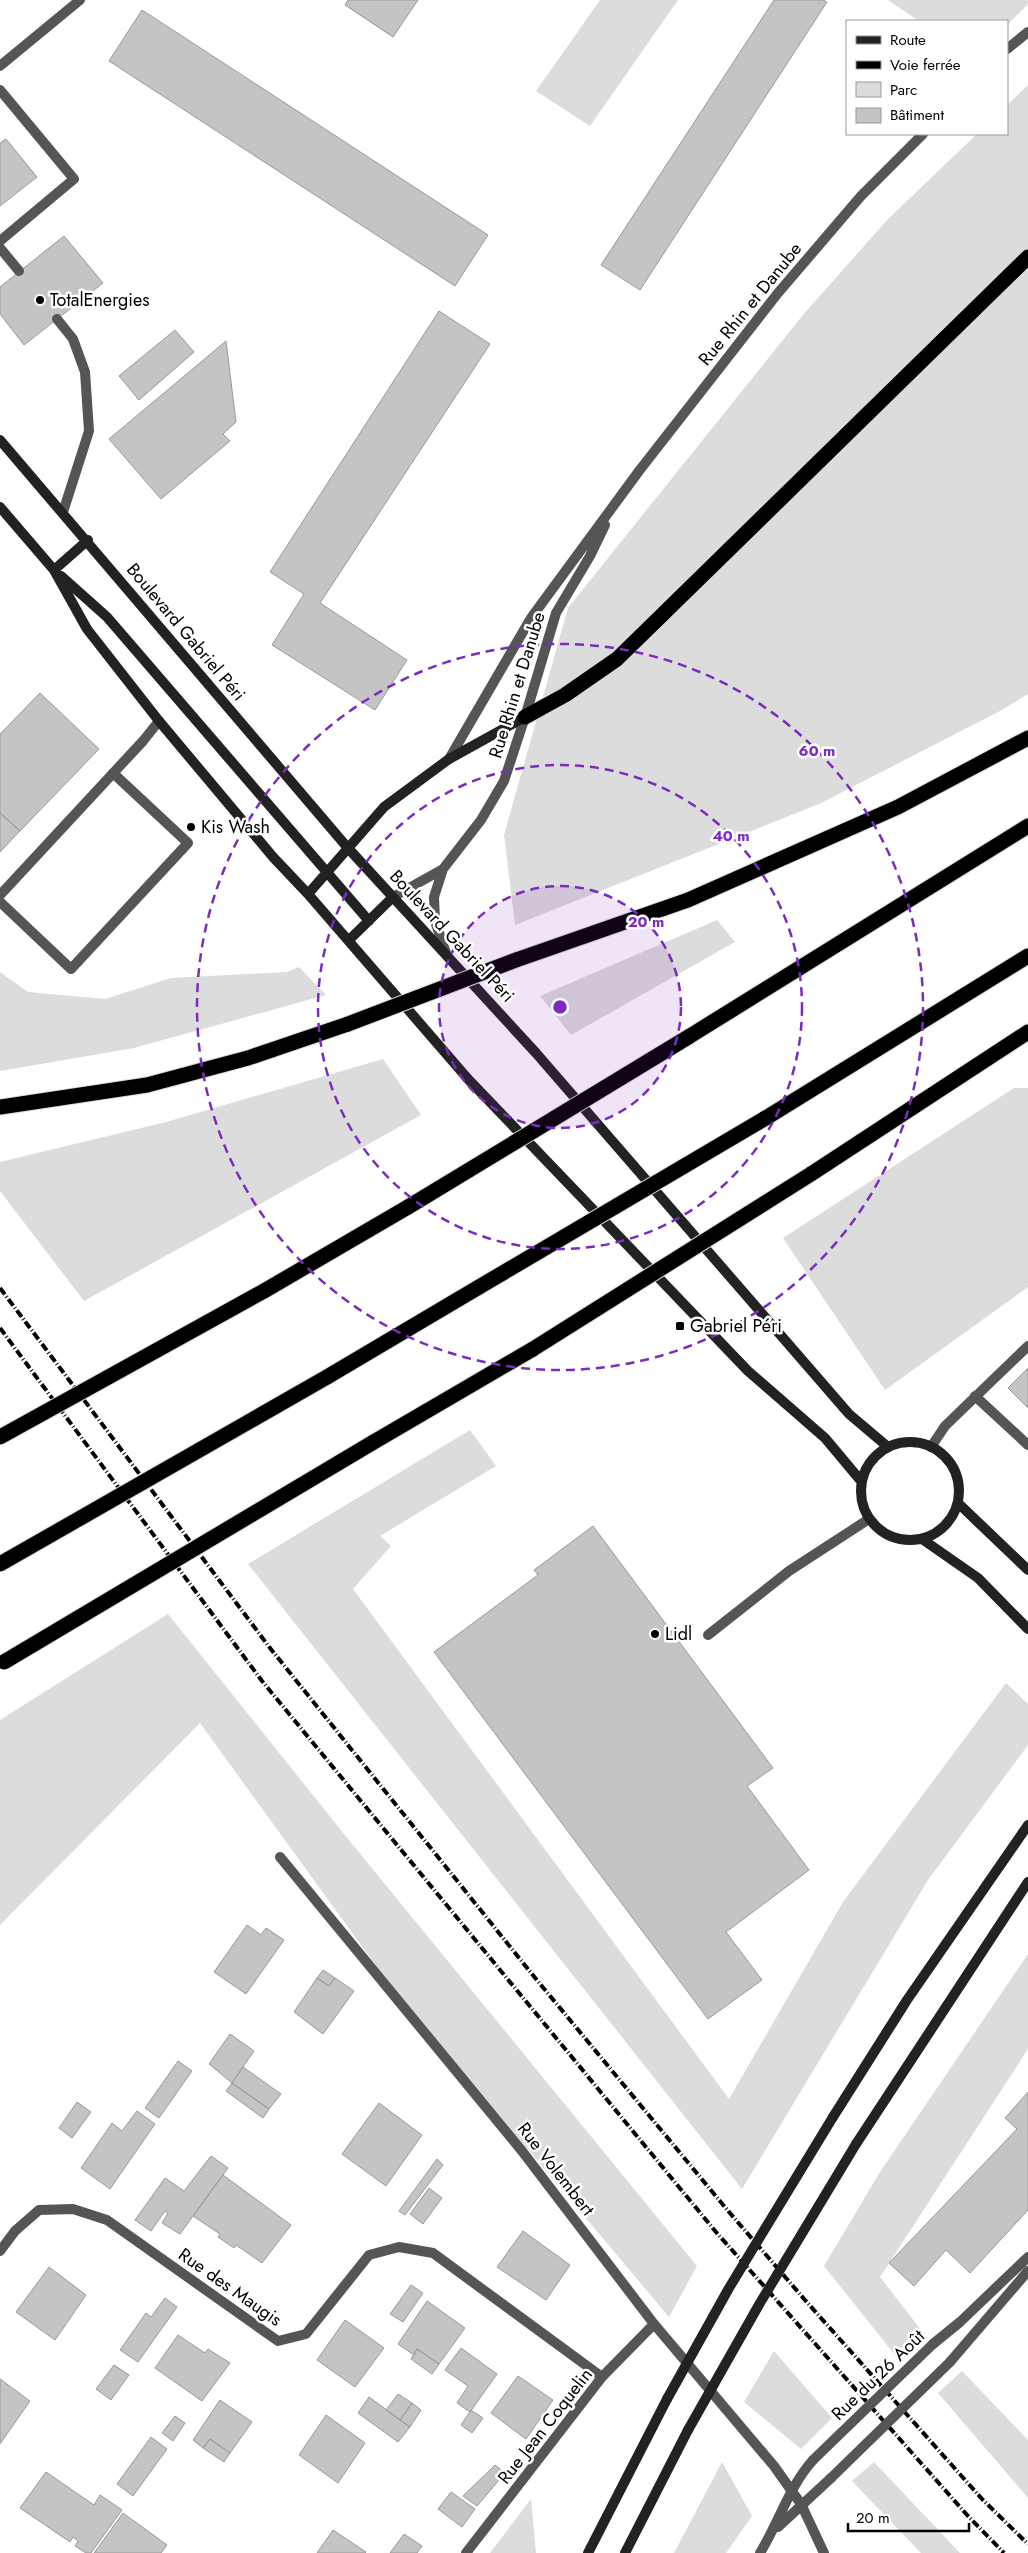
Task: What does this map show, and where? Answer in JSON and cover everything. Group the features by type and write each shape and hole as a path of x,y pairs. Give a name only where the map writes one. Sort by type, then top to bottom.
{"highway":[{"path":"525,717 565,695 618,659 1028,257"},
{"path":"0,1107 148,1085 248,1058 348,1024 516,960 688,900 898,807 1028,738"},
{"path":"0,1437 264,1291 408,1207 690,1036 1028,826"},
{"path":"0,1564 327,1377 764,1120 1028,956"},
{"path":"2,1664 372,1443 534,1349 811,1174 1028,1032"}],"main road":[{"name":"Boulevard Gabriel Péri","path":"0,440 88,540 348,846 393,897 446,952 728,1271 849,1414 888,1447"},
{"path":"0,507 54,570 107,616 369,921"},
{"path":"54,570 88,540"},
{"path":"54,570 87,628 159,721 273,857 349,940 468,1079 748,1371 825,1438 861,1481"},
{"path":"308,894 384,807 449,759 525,717"},
{"path":"349,940 393,897"},
{"path":"903,1442 917,1442 931,1447 951,1464 959,1490 958,1502 953,1515 945,1526 934,1534 922,1539 907,1541 892,1537 879,1530 869,1519 863,1508 860,1494 861,1481 866,1468 876,1455 888,1447 903,1442"},
{"path":"958,1502 1028,1570"},
{"path":"922,1539 978,1578 1028,1629"},
{"path":"588,2553 667,2399 729,2288 832,2117 907,2000 1028,1825"},
{"path":"625,2553 688,2430 760,2303 856,2144 1028,1882"}],"street":[{"path":"0,66 80,0"},
{"path":"1008,48 1028,32"},
{"path":"0,90 74,179 0,241"},
{"name":"Rue Rhin et Danube","path":"449,759 530,618 615,504 778,292 861,196 922,135"},
{"path":"0,248 19,271"},
{"path":"57,319 73,339 85,372 89,431 63,512"},
{"name":"Rue Rhin et Danube","path":"393,897 442,869 481,820 504,781 556,613 590,556 615,504"},
{"path":"0,894 113,774 159,721"},
{"path":"0,902 71,968 188,844 113,774"},
{"name":"Rue Rhin et Danube","path":"442,869 434,897 435,922 446,952"},
{"path":"931,1447 945,1426 1028,1346"},
{"path":"975,1396 1028,1444"},
{"path":"708,1635 789,1571 869,1519"},
{"name":"Rue Volembert","path":"280,1857 522,2151 654,2324 792,2490 801,2504 824,2553"},
{"name":"Rue des Maugis","path":"0,2251 15,2231 39,2210 73,2209 106,2220 278,2341 306,2334 368,2255 399,2247 433,2253 602,2377"},
{"name":"Rue du 26 Août","path":"760,2553 772,2533 792,2490 813,2460 933,2344 960,2322 1028,2257"},
{"name":"Rue du 26 Août","path":"772,2533 950,2362 1028,2271"},
{"name":"Rue Jean Coquelin","path":"466,2553 602,2377 654,2324"}],"green space":[{"path":"600,0 678,0 590,126 536,91"},
{"path":"888,0 1028,0 1028,4 1008,24 1008,20 918,20"},
{"path":"1028,85 1028,694 1002,710 819,804 515,925 504,835 568,608 802,316 888,219 976,135 1008,135 1008,104"},
{"path":"717,920 735,942 571,1035 540,996"},
{"path":"299,967 326,995 134,1048 0,1071 0,972 28,992 105,999 171,978 287,972"},
{"path":"383,1059 421,1115 84,1301 0,1191 0,1162 166,1122"},
{"path":"1014,1088 1028,1088 1028,1287 885,1390 783,1238"},
{"path":"470,1430 496,1466 380,1536 391,1546 353,1589 729,2099 843,1902 1006,1683 1028,1704 1028,1745 928,1880 742,2189 248,1564"},
{"path":"168,1614 344,1834 697,2266 669,2317 390,1985 200,1723 0,1925 0,1720"},
{"path":"1028,1954 1028,2049 880,2277 921,2330 895,2355 824,2266 880,2172"},
{"path":"774,2351 832,2418 801,2449 744,2402"},
{"path":"962,2371 1028,2440 1028,2498 938,2393"},
{"path":"722,2462 752,2516 726,2553 674,2553"},
{"path":"874,2462 960,2553 921,2553 852,2481"},
{"path":"531,2499 536,2553 490,2553"}],"building":[{"path":"348,0 418,0 393,37 345,5"},
{"path":"774,0 823,0 827,2 640,290 601,265"},
{"path":"142,10 488,235 455,286 109,61"},
{"path":"6,139 37,177 0,206 0,143"},
{"name":"TotalEnergies","path":"64,236 103,283 24,345 0,314 0,287"},
{"path":"439,311 490,344 320,603 407,660 375,710 272,645 304,594 270,572"},
{"path":"175,330 194,352 139,400 119,376"},
{"path":"226,341 236,422 223,434 230,441 161,499 109,439"},
{"path":"40,693 99,749 20,831 0,813 0,734"},
{"path":"0,813 20,831 0,852"},
{"path":"1028,1368 1028,1408 1008,1388"},
{"path":"593,1526 773,1768 747,1786 809,1870 726,1932 762,1980 708,2019 434,1652 538,1575 534,1570"},
{"path":"247,1925 261,1935 266,1928 284,1940 246,1994 214,1972"},
{"path":"323,1970 335,1978 329,1986 317,1978"},
{"path":"317,1978 329,1986 335,1978 354,1991 323,2034 294,2012"},
{"path":"230,2034 254,2051 232,2083 209,2064"},
{"path":"178,2061 192,2071 159,2118 145,2108"},
{"path":"243,2067 281,2094 269,2109 232,2083"},
{"path":"232,2083 269,2109 263,2118 226,2091"},
{"path":"1028,2092 1028,2210 970,2273 946,2250 914,2286 889,2263 1017,2129 1005,2118"},
{"path":"77,2102 91,2112 72,2138 59,2128"},
{"path":"379,2103 422,2135 386,2186 342,2154"},
{"path":"137,2111 155,2124 110,2189 81,2168 112,2123 122,2131"},
{"path":"211,2156 228,2168 180,2234 162,2223 168,2213 165,2211 151,2231 135,2220 165,2178 184,2191"},
{"path":"437,2159 443,2165 405,2215 399,2211"},
{"path":"223,2175 291,2225 262,2263 236,2245 234,2248 218,2237 220,2234 193,2216"},
{"path":"429,2188 442,2198 423,2224 410,2214"},
{"path":"523,2231 570,2265 546,2300 497,2267"},
{"path":"49,2267 86,2295 55,2340 16,2312"},
{"path":"411,2285 423,2293 403,2322 390,2314"},
{"path":"165,2298 177,2307 138,2362 120,2350 146,2313 151,2317"},
{"path":"427,2301 465,2328 439,2364 417,2349 414,2355 398,2344"},
{"path":"345,2320 384,2348 355,2387 317,2360"},
{"path":"178,2335 205,2353 208,2349 230,2363 202,2401 155,2368"},
{"path":"461,2348 497,2374 470,2412 457,2403 468,2386 445,2370"},
{"path":"417,2349 439,2364 432,2374 411,2359"},
{"path":"114,2365 129,2375 111,2400 96,2389"},
{"path":"518,2376 553,2400 526,2439 491,2413"},
{"path":"0,2379 30,2401 0,2444"},
{"path":"398,2394 412,2403 400,2420 386,2410"},
{"path":"369,2397 410,2427 398,2442 358,2413"},
{"path":"220,2400 252,2422 230,2453 210,2439 203,2448 193,2440"},
{"path":"412,2403 421,2410 410,2427 400,2420"},
{"path":"471,2410 483,2418 472,2433 461,2425"},
{"path":"326,2415 365,2443 338,2483 299,2455"},
{"path":"175,2416 185,2423 173,2441 162,2433"},
{"path":"151,2437 167,2449 133,2496 117,2484"},
{"path":"210,2439 230,2453 224,2462 203,2448"},
{"path":"495,2465 505,2473 477,2506 463,2496"},
{"path":"46,2472 94,2505 100,2495 122,2510 91,2553 86,2553 75,2546 78,2541 73,2537 70,2542 20,2508"},
{"path":"451,2492 475,2509 462,2527 438,2509"},
{"path":"123,2513 167,2545 161,2553 94,2553"},
{"path":"333,2530 366,2552 317,2553"},
{"path":"404,2534 422,2546 417,2553 390,2553"}],"railway":[{"path":"0,1288 270,1648 536,1979 729,2212 805,2300 982,2499 1028,2544"},
{"path":"0,1328 262,1681 716,2232 968,2516 1004,2553"}],"place":[{"name":"TotalEnergies","path":"40,300"},
{"name":"Kis Wash","path":"191,827"},
{"name":"Gabriel Péri","path":"680,1326"},
{"name":"Lidl","path":"655,1634"}]}
